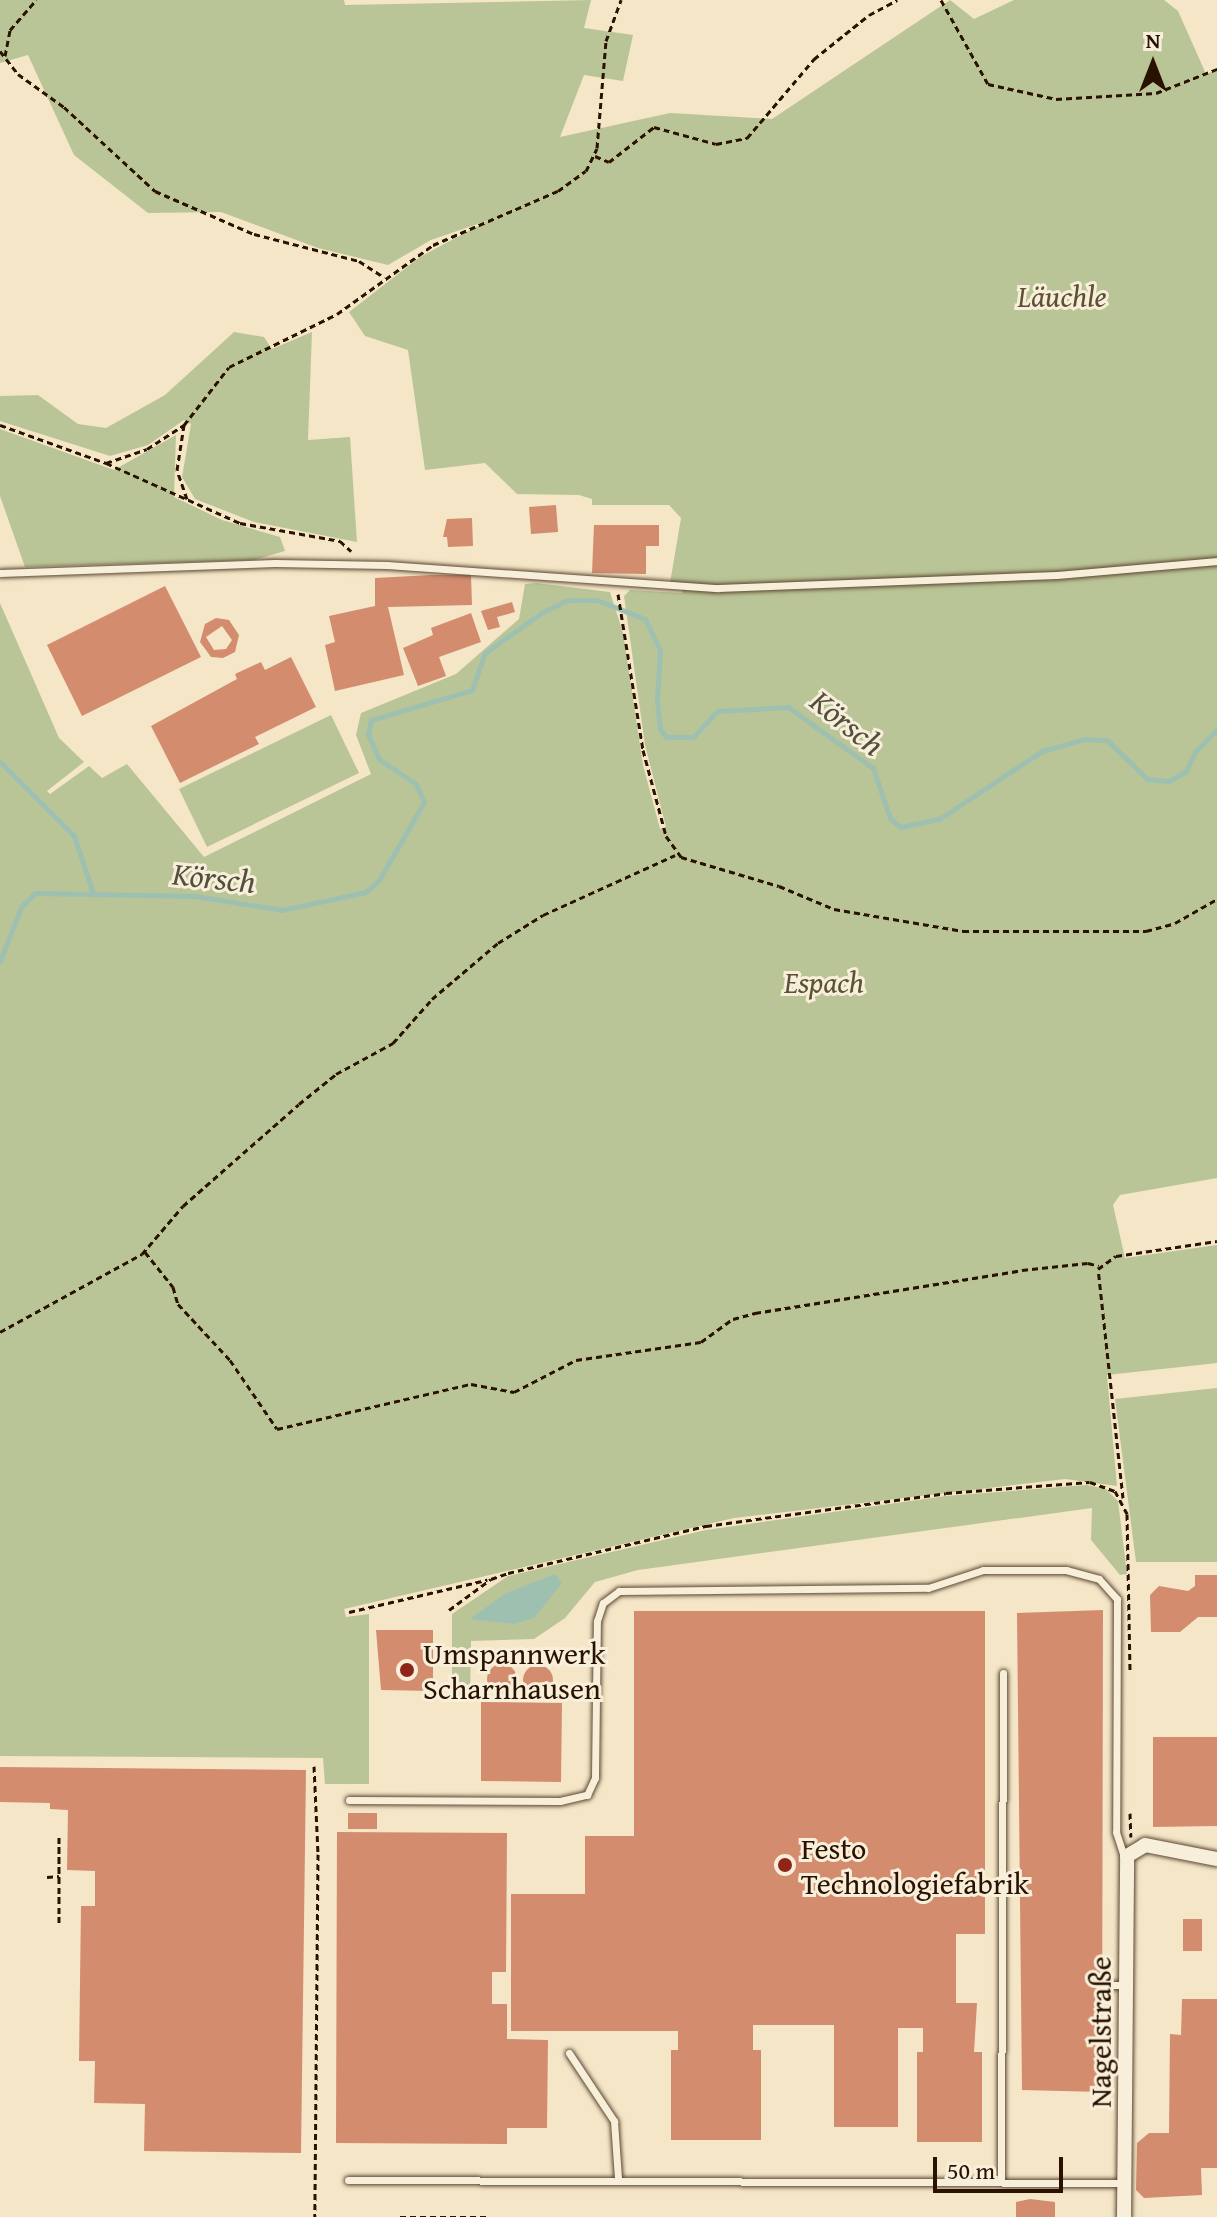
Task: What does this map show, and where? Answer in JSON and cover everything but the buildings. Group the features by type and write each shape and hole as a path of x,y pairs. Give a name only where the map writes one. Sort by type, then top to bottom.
{"street":[{"path":"1130,1855 1148,1845 1217,1859"},
{"name":"Nagelstraße","path":"1124,2217 1130,1855"}],"lane":[{"path":"0,573 358,565 472,567 658,587 718,588 1041,576 1217,561"},
{"path":"349,1800 560,1801 587,1795 595,1778 598,1616 605,1600 619,1591 928,1588 983,1570 1066,1570 1099,1579 1117,1599 1116,1832 1130,1855"},
{"path":"1001,2180 1003,1673"},
{"path":"1103,1985 1126,1985"},
{"path":"569,2053 614,2121 618,2178"},
{"path":"348,2180 618,2178 1124,2183"}],"path":[{"path":"5,56 10,30 36,0"},
{"path":"106,463 147,449 184,425 229,367 337,314 384,277 440,242 558,191 586,171 595,156 606,41 621,0"},
{"path":"595,156 609,162 654,127 716,144 747,138 814,59 869,15 897,0"},
{"path":"941,0 988,84 1056,99 1156,93 1217,69"},
{"path":"0,51 155,191 254,234 359,261 384,277"},
{"path":"0,425 106,463 256,527 340,541 358,565"},
{"path":"184,425 177,470 187,499"},
{"path":"619,600 643,750 666,836 676,854 834,909 974,932 1151,930 1217,899"},
{"path":"0,1332 145,1252 183,1206 238,1157 329,1079 393,1043 477,959 543,915 676,854"},
{"path":"145,1252 172,1285 178,1304 230,1360 277,1429 471,1384 514,1392 571,1362 698,1343 743,1315 1022,1270 1099,1266 1120,1255 1217,1241"},
{"path":"1099,1266 1123,1501 1132,1557 1130,1678"},
{"path":"349,1612 718,1524 946,1493 1084,1481 1110,1487 1123,1501"},
{"path":"449,1610 491,1579"},
{"path":"314,1766 318,1854 315,2217"},
{"path":"1130,1801 1130,1855"},
{"path":"59,1835 59,1923"},
{"path":"47,1877 59,1876"},
{"path":"400,2217 486,2217"}],"green space":[{"path":"0,0 344,0 345,5 591,0 584,28 633,35 623,81 584,75 560,137 670,113 772,119 950,0 974,19 1014,0 1164,0 1178,11 1206,74 1217,70 1217,1178 1120,1195 1113,1205 1125,1258 1217,1245 1217,1363 1107,1375 1117,1486 1065,1479 734,1518 344,1609 346,1617 369,1614 369,1784 325,1784 323,1758 0,1756 0,603 59,738 84,762 47,791 50,794 89,766 102,778 127,764 204,857 371,774 356,735 361,713 456,674 519,619 525,584 536,583 610,592 623,633 643,765 660,829 666,827 645,745 624,596 630,590 682,593 682,584 670,583 681,518 669,505 592,505 592,499 579,495 517,494 485,463 425,470 408,350 365,336 349,312 420,257 489,220 431,240 388,265 318,248 221,212 148,213 74,155 28,55 0,63"},
{"path":"234,332 264,337 272,349 312,332 308,440 350,437 357,542 254,522 195,499 182,477 191,424 184,420 148,445 110,456 0,421 0,396 38,395 78,424 106,428 165,395"},
{"path":"0,429 114,470 176,435 174,497 222,520 280,537 285,551 254,560 25,567 0,496"},
{"path":"331,715 359,773 207,847 179,789"},
{"path":"1217,1388 1217,1562 1136,1562 1115,1399"},
{"path":"1087,1485 1106,1489 1118,1501 1127,1574 1120,1575 1091,1540 1092,1508 638,1570 595,1582 565,1618 534,1639 471,1641 470,1702 452,1697 452,1614 508,1576 706,1530 946,1496"}],"shaded area":[{"path":"555,1574 562,1583 534,1618 514,1624 470,1619 506,1593"}],"waterway":[{"name":"Körsch","path":"0,961 21,907 35,893 195,896 282,910 366,892 379,880 424,802 416,784 379,759 368,734 371,720 472,690 485,653 541,613 568,600 597,600 645,619 660,650 657,700 660,729 666,737 693,737 717,711 788,707 873,768 890,818 900,827 939,819 1042,751 1085,739 1107,740 1147,779 1169,781 1186,771 1195,752 1217,729"},
{"path":"0,762 74,836 93,893"}],"place":[{"name":"Umspannwerk Scharnhausen","path":"407,1670"},
{"name":"Festo Technologiefabrik","path":"785,1865"}],"park label":[{"name":"Läuchle","path":"1062,296"},
{"name":"Espach","path":"824,982"}]}
